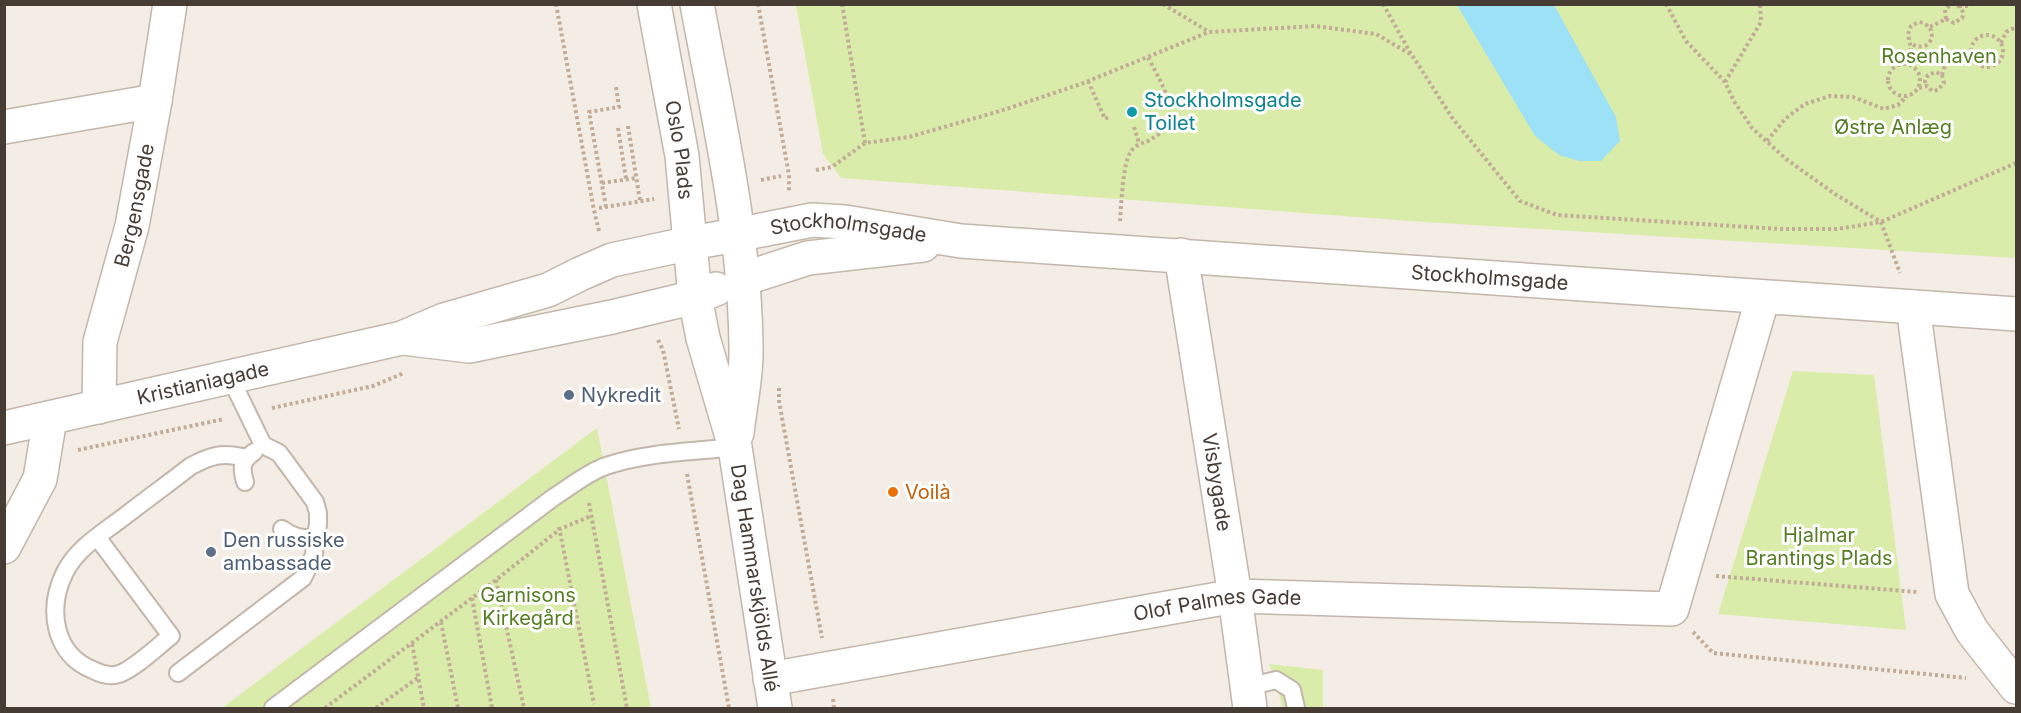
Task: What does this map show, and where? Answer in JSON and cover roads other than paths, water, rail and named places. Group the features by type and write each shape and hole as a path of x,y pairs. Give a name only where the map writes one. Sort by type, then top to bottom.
{"street":[{"name":"Bergensgade","path":"99,407 100,342 132,226 170,4"},
{"name":"Oslo Plads","path":"654,4 682,156 695,297"},
{"path":"697,4 730,186 743,279"},
{"path":"4,127 155,101"},
{"name":"Stockholmsgade","path":"691,243 812,220 845,222 961,241 2016,314"},
{"name":"Stockholmsgade","path":"695,297 808,258 961,241"},
{"name":"Kristianiagade","path":"4,428 402,338 444,320 548,290 612,260 691,243"},
{"name":"Visbygade","path":"1181,255 1235,596 1248,698"},
{"name":"Dag Hammarskjölds Allé","path":"735,447 746,350 743,279"},
{"name":"Kristianiagade","path":"402,338 469,346 695,297"},
{"name":"Dag Hammarskjölds Allé","path":"695,297 703,338 735,447 773,694"},
{"name":"Olof Palmes Gade","path":"773,694 1235,596 1672,609 1763,297"},
{"path":"1913,307 1952,594 1972,632 2014,685"},
{"path":"4,548 40,479 50,418"}],"lane":[{"path":"178,673 303,578 314,555 318,525 315,501 279,453 263,445 230,377"},
{"path":"245,482 242,469 246,458 263,445"},
{"path":"273,708 554,497 605,466 647,456 735,447"},
{"path":"97,537 171,636 118,674 106,675 78,663 66,650 58,633 55,612 57,592 65,571 79,553 97,537 199,462 227,453 246,458"},
{"path":"282,529 290,535 304,539 315,538"},
{"path":"1248,698 1276,680 1293,690 1304,708"},
{"path":"1293,690 1296,708"}],"water":[{"path":"1457,5 1554,5 1616,117 1620,141 1601,161 1579,161 1559,155 1535,136"}],"place":[{"name":"Stockholmsgade Toilet","path":"1132,112"},
{"name":"Nykredit","path":"569,395"},
{"name":"Voilà","path":"893,492"},
{"name":"Den russiske ambassade","path":"211,552"}],"park label":[{"name":"Rosenhaven","path":"1939,56"},
{"name":"Østre Anlæg","path":"1893,127"},
{"name":"Hjalmar Brantings Plads","path":"1819,546"},
{"name":"Garnisons Kirkegård","path":"528,606"}]}
